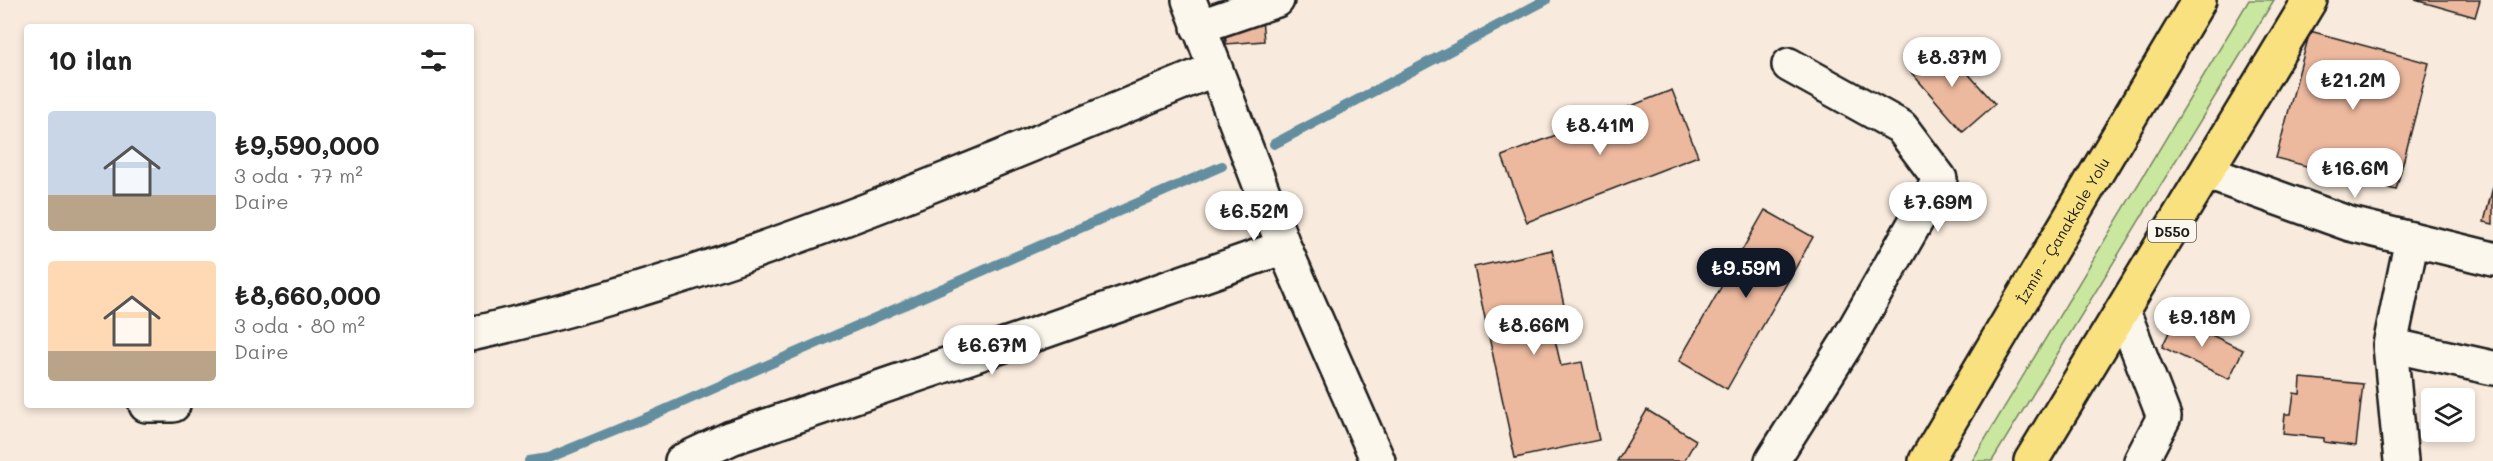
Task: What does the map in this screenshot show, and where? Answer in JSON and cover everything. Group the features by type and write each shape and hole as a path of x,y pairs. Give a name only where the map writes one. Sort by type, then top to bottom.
{"highway":[{"name":"İzmir - Çanakkale Yolu","path":"1926,461 2199,0"},
{"name":"D550","path":"2031,461 2310,0"}],"street":[{"path":"1276,0 1194,13 1284,247 1378,461"},
{"path":"1772,461 1846,344 1940,179 1901,128 1789,65"},
{"path":"474,333 632,292 752,254 848,220 1215,69"},
{"path":"2208,172 2350,224 2493,259"},
{"path":"2402,461 2390,345 2412,239"},
{"path":"682,461 731,438 1284,247"},
{"path":"2123,311 2164,417 2141,461"},
{"path":"2390,345 2493,368"}],"green space":[{"path":"2249,0 2274,0 1992,461 1972,461"}],"building":[{"path":"2415,0 2480,0 2475,17"},
{"path":"1262,19 1264,41 1226,44 1225,22"},
{"path":"2310,31 2429,63 2396,190 2276,158"},
{"path":"1941,43 1995,104 1963,132 1910,71"},
{"path":"1672,90 1698,156 1527,222 1502,156"},
{"path":"2493,187 2493,224 2484,222"},
{"path":"1765,210 1813,237 1727,389 1679,361"},
{"path":"1552,250 1568,324 1552,327 1561,366 1582,362 1599,440 1515,458 1474,267"},
{"path":"2176,318 2243,350 2229,379 2162,347"},
{"path":"2301,378 2363,384 2356,446 2324,442 2324,438 2283,434 2285,414 2291,414 2294,393 2300,394"},
{"path":"1647,410 1696,440 1684,461 1617,461"}],"waterway":[{"path":"1274,144 1546,0"},
{"path":"529,461 548,458 653,415 1222,166"}]}
